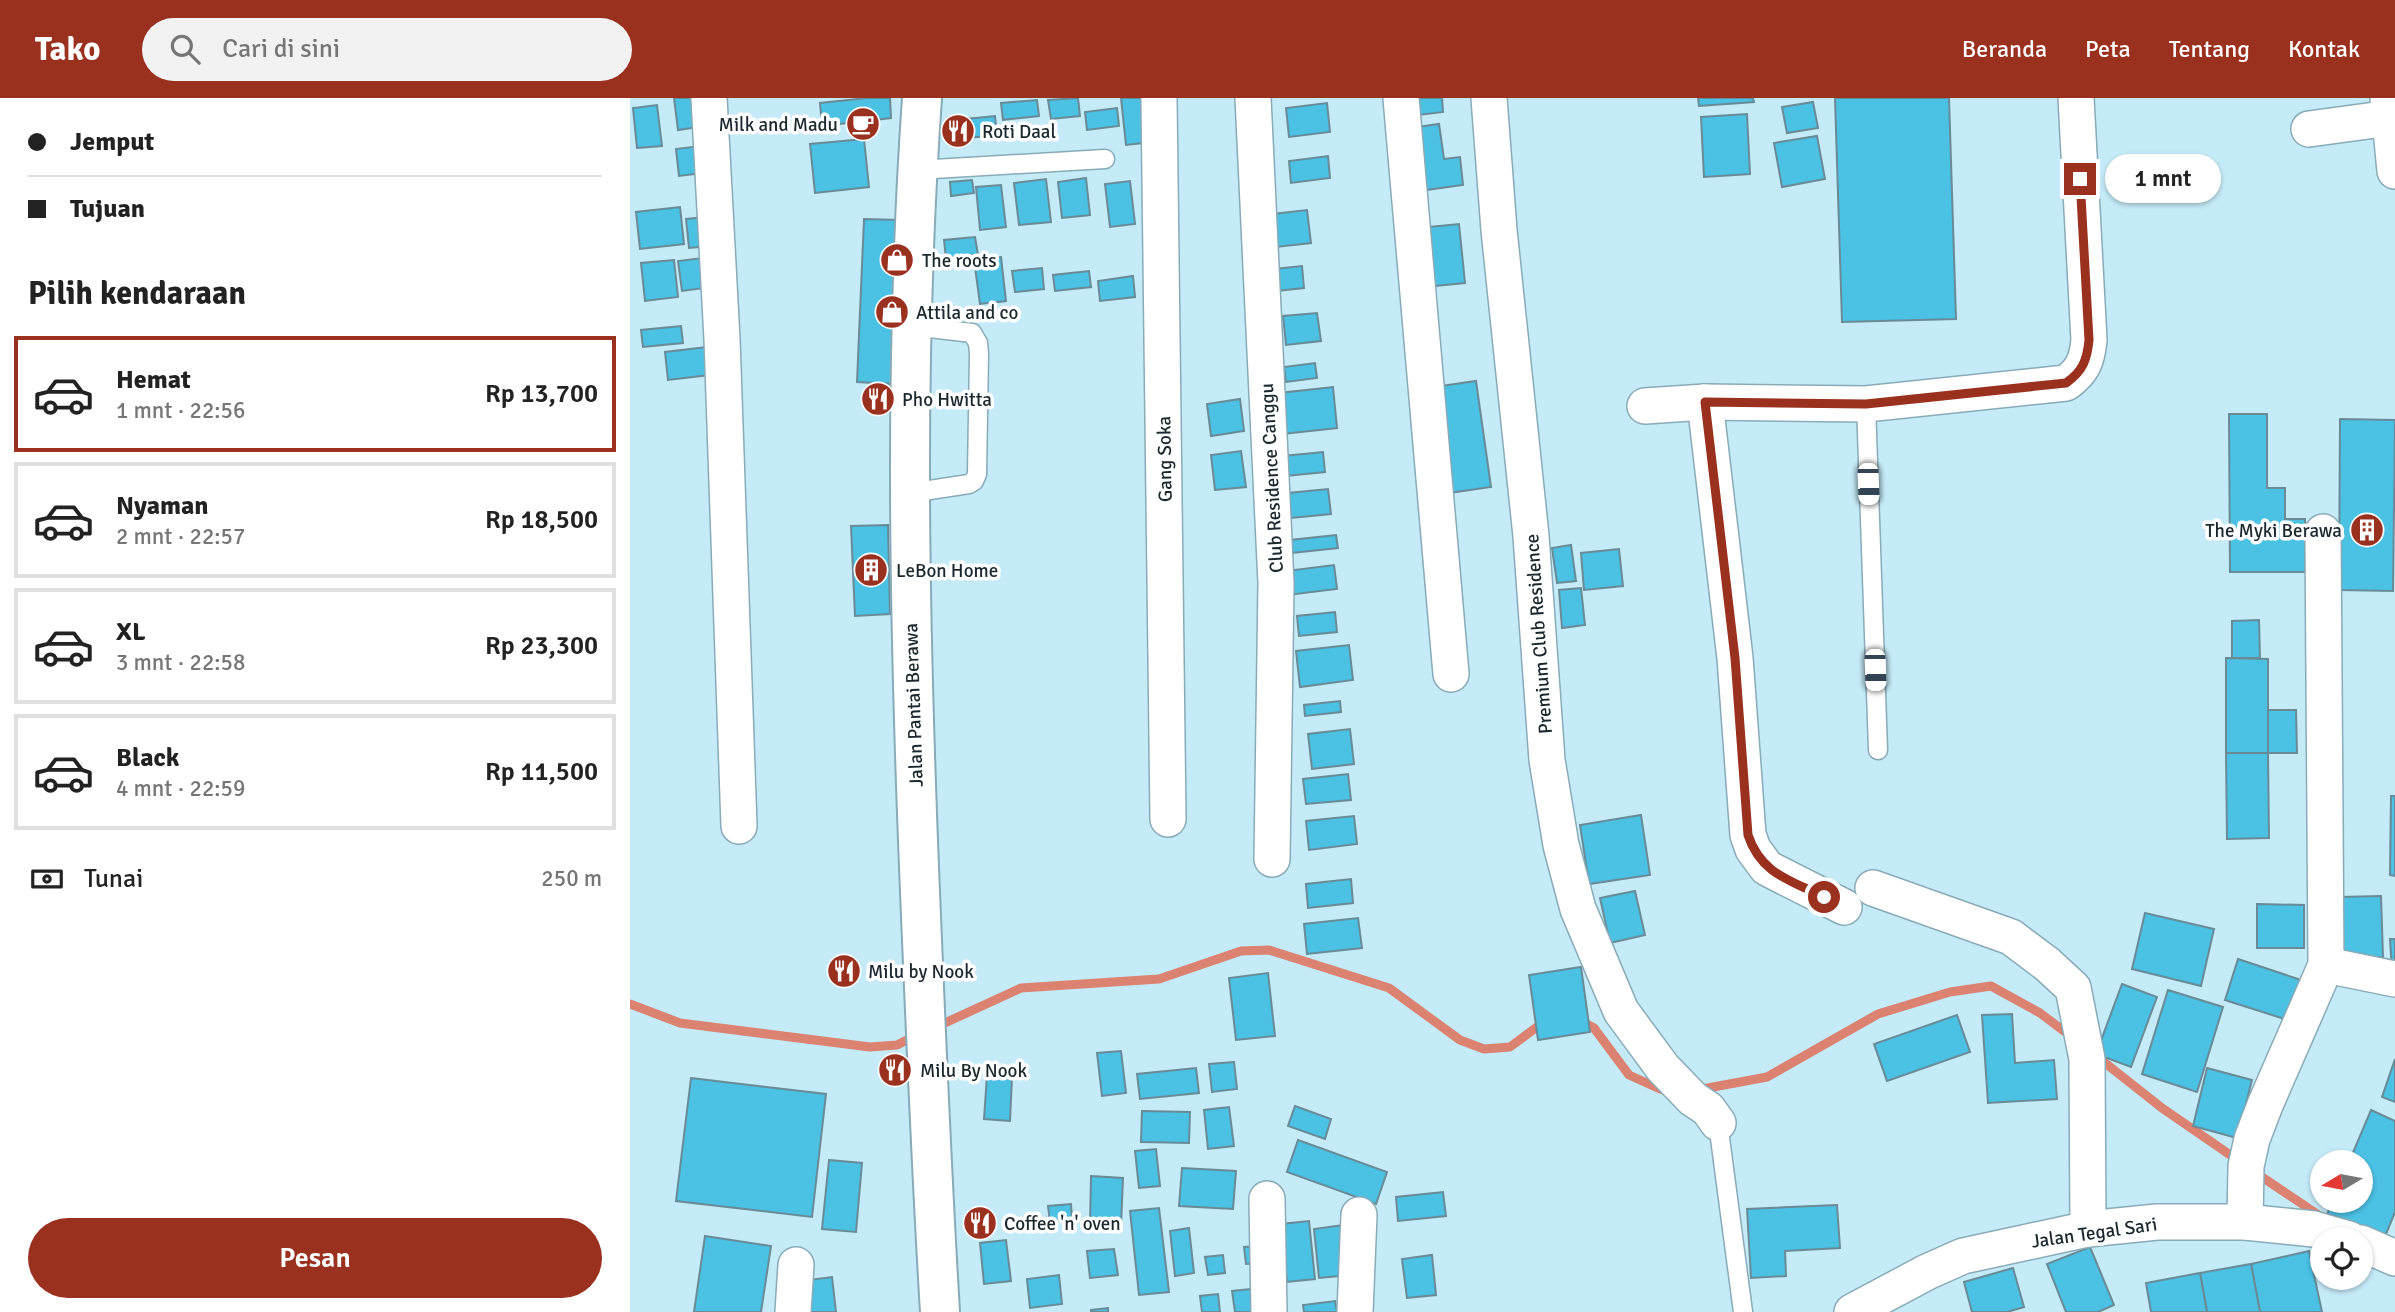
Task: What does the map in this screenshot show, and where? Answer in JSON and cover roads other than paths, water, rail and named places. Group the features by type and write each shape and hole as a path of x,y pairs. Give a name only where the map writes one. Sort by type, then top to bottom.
{"street":[{"path":"709,98 723,339 739,826"},
{"name":"Jalan Pantai Berawa","path":"922,98 917,170 913,326 910,623 930,1154 940,1312"},
{"name":"Gang Soka","path":"1159,98 1168,819"},
{"name":"Club Residence Canggu","path":"1252,98 1276,583 1272,859"},
{"path":"1401,98 1451,674"},
{"name":"Premium Club Residence","path":"1489,98 1499,230 1531,536 1547,760 1561,845 1578,909 1621,1011 1663,1068 1708,1109 1718,1123"},
{"path":"1645,406 1705,402 1866,404 2066,383 2080,373 2087,358 2089,340 2076,98"},
{"path":"2308,129 2389,108 2395,171"},
{"path":"1705,402 1735,658 1748,835 1753,849 1767,868 1843,906"},
{"path":"2245,1222 2246,1166 2252,1139 2264,1105 2326,965 2323,532"},
{"path":"1873,888 2011,937 2073,988 2087,1059 2088,1229"},
{"path":"2326,965 2395,979"},
{"path":"1267,1199 1269,1312"},
{"path":"1356,1312 1359,1215"},
{"name":"Jalan Tegal Sari","path":"1852,1312 1963,1256 2088,1229 2157,1222 2245,1222 2310,1229"},
{"path":"2373,1248 2395,1258"},
{"path":"793,1312 796,1265"}],"lane":[{"path":"917,170 1105,159"},
{"path":"910,493 968,484 974,481 977,474 978,343 972,334 913,326"},
{"path":"1866,404 1878,750"},
{"path":"1718,1123 1743,1312"}],"waterway":[{"path":"934,1028 1021,988 1159,979 1241,951 1269,950 1389,988 1460,1040 1484,1049 1510,1047 1545,1021"},
{"path":"1697,1090 1767,1077 1878,1014 1950,992 1991,986 2040,1013 2073,1038"},
{"path":"630,1004 680,1023 870,1047 897,1045 915,1036"},
{"path":"1579,1020 1594,1028 1629,1075 1660,1089 1669,1090"},
{"path":"2095,1055 2162,1108 2239,1161"},
{"path":"2253,1171 2320,1216"}],"place":[{"name":"Milk and Madu","path":"863,124"},
{"name":"Roti Daal","path":"958,131"},
{"name":"The roots","path":"897,260"},
{"name":"Attila and co","path":"892,312"},
{"name":"Pho Hwitta","path":"878,399"},
{"name":"The Myki Berawa","path":"2367,530"},
{"name":"LeBon Home","path":"871,570"},
{"name":"Milu by Nook","path":"844,971"},
{"name":"Milu By Nook","path":"895,1070"},
{"name":"Coffee 'n' oven","path":"980,1223"}]}
